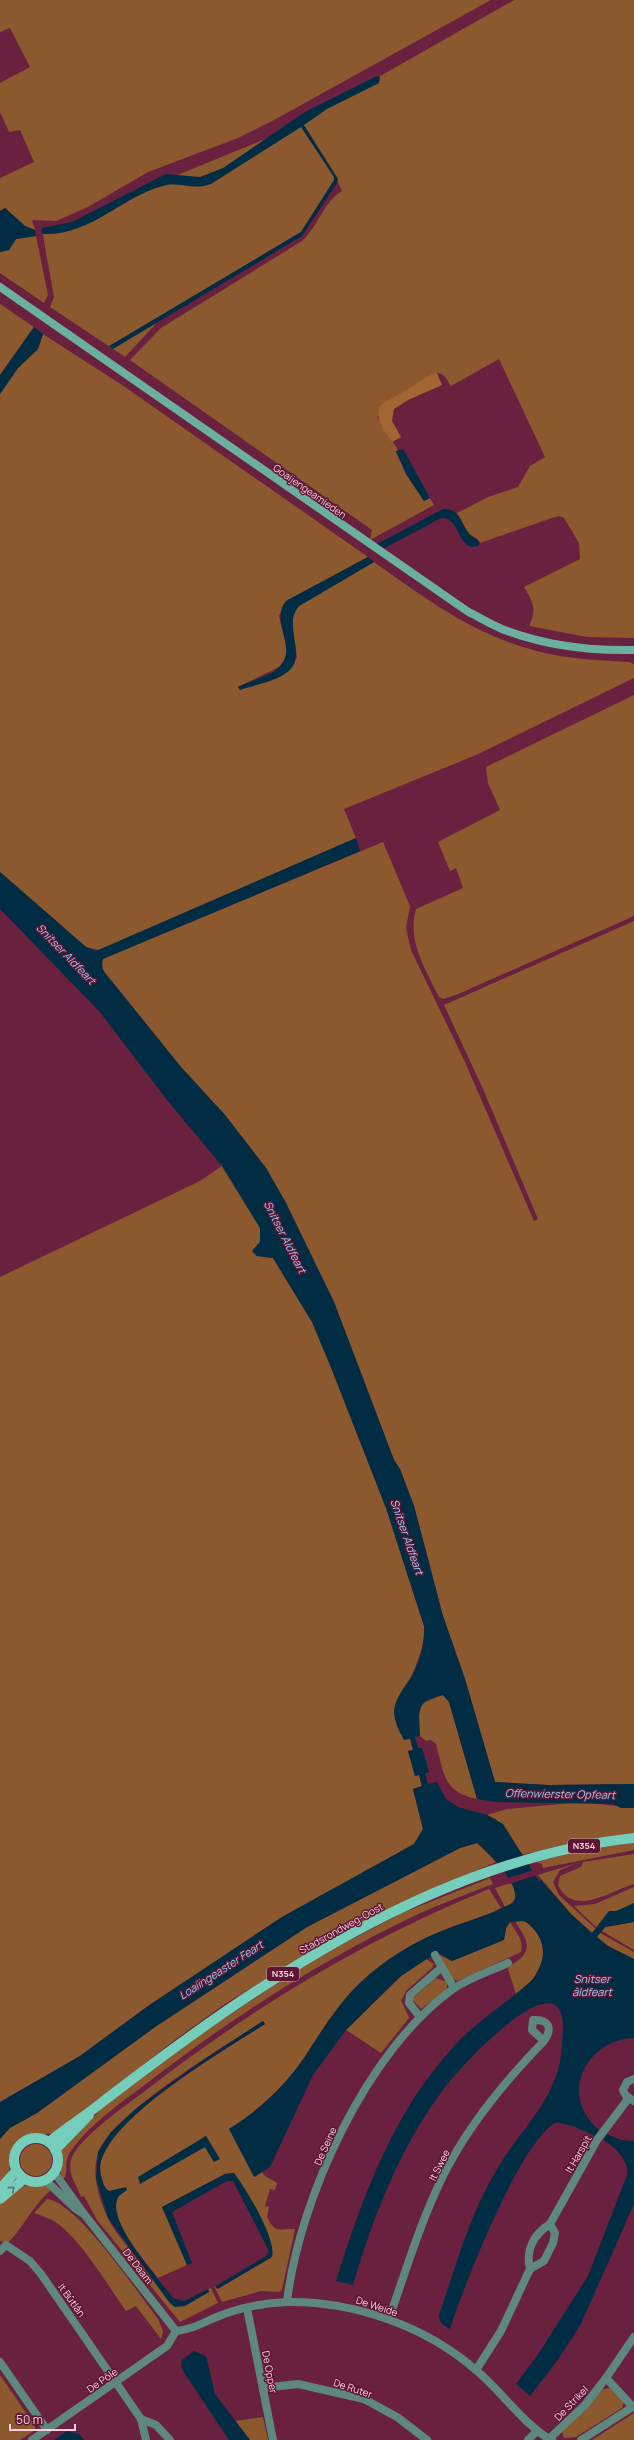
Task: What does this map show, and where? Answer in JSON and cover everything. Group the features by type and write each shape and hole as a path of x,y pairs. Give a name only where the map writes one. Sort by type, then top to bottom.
{"main road":[{"name":"Stadsrondweg-Oost","path":"52,2146 93,2110 183,2040 252,1993 326,1948 408,1905 493,1870 534,1857 574,1848 634,1838"},
{"path":"33,2138 52,2146 58,2159 54,2172 45,2180 34,2182 24,2179 16,2171 14,2155 23,2142 33,2138"},
{"path":"0,2189 16,2171"},
{"path":"0,2199 24,2179"}],"street":[{"name":"Goaijengeamieden","path":"0,287 467,611 502,629 546,641 599,651 634,650"},
{"path":"435,1955 454,1988"},
{"name":"De Seine","path":"287,2302 304,2226 330,2154 358,2101 386,2058 420,2017 454,1988 508,1963"},
{"path":"420,2017 409,2003 410,1995 442,1967"},
{"name":"It Swee","path":"389,2319 418,2235 444,2174 468,2132 497,2092 544,2042"},
{"name":"It Harspit","path":"530,2269 527,2260 532,2241 542,2229 550,2224 597,2140 607,2126 631,2100 624,2093 624,2086 627,2082 634,2079"},
{"name":"De Daam","path":"54,2172 84,2214 176,2331"},
{"name":"De Daam","path":"45,2180 76,2209 84,2214"},
{"name":"It Harspit","path":"476,2370 501,2331 530,2269 544,2261 553,2243 555,2233 550,2224"},
{"name":"It Bûtlân","path":"0,2251 6,2245 30,2261 41,2274 116,2383"},
{"name":"De Weide","path":"176,2331 194,2328 219,2316 247,2308 287,2302 352,2308 389,2319 434,2341 476,2370 537,2432"},
{"name":"De Opper","path":"247,2308 273,2440"},
{"name":"De Pôle","path":"32,2440 116,2383 167,2346 176,2331"},
{"name":"De Strikel","path":"537,2432 550,2440 585,2404 606,2378 634,2337"},
{"path":"0,2362 47,2430"},
{"path":"581,2440 634,2407 606,2378"},
{"path":"116,2383 141,2419 146,2440"},
{"name":"De Ruter","path":"263,2388 298,2384 364,2399 397,2417 427,2440"},
{"path":"141,2419 156,2426 170,2440"},
{"path":"528,2440 537,2432"}],"shaded area":[{"path":"0,0 491,0 274,120 238,138 148,172 88,207 56,221 32,220 35,230 25,226 5,208 0,211 0,178 34,162 20,130 9,132 0,112 0,83 30,67 10,28 0,32"},
{"path":"514,0 634,0 634,638 587,637 529,626 533,615 533,606 524,587 580,559 579,543 564,518 559,516 552,518 480,543 468,533 457,513 488,497 518,487 530,466 545,457 499,359 451,386 446,378 440,373 434,373 377,417 398,450 396,452 406,474 424,501 430,498 434,505 370,540 372,530 130,360 161,328 302,241 308,235 330,201 342,191 336,178 301,232 165,314 125,357 50,307 54,297 42,230 54,232 168,179 280,133"},
{"path":"36,236 48,295 44,303 0,273 0,252 9,250 16,239"},
{"path":"0,304 34,327 0,375"},
{"path":"43,334 125,387 368,557 286,601 279,616 287,649 286,658 279,667 238,687 240,690 297,658 292,619 294,612 299,606 374,562 449,613 490,634 511,643 545,653 581,659 629,662 634,664 634,678 476,755 344,809 356,838 99,950 86,947 0,872 0,394 18,368 38,349"},
{"path":"434,373 437,373 442,385 408,400 394,409 392,421 401,437 392,442 379,420 378,415 381,405"},
{"path":"634,695 634,916 456,995 443,999 439,997 423,965 416,943 414,921 416,909 463,888 456,868 450,871 438,842 500,810 488,783 486,767"},
{"path":"383,842 410,906 406,928 411,950 464,1060 534,1221 538,1219 483,1089 444,1005 634,921 634,1784 548,1785 495,1782 465,1679 443,1616 414,1506 400,1469 394,1460 334,1302 286,1203 266,1168 225,1115 181,1067 103,970 102,959"},
{"path":"222,1166 260,1228 260,1242 252,1251 257,1256 273,1258 312,1322 386,1508 424,1626 419,1658 410,1682 409,1713 410,1735 413,1750 408,1751 415,1776 419,1775 422,1786 413,1789 423,1829 414,1844 282,1917 148,2006 80,2056 0,2102 0,1277 200,1181"},
{"path":"443,1695 449,1702 477,1799 457,1792 451,1786 444,1772 436,1744 431,1740 426,1741 420,1736 418,1718 422,1703"},
{"path":"582,1802 634,1808 634,1834 581,1841 521,1855 496,1819 487,1815 507,1809"},
{"path":"634,1842 634,1850 543,1868 542,1864 536,1862 575,1852"},
{"path":"477,1843 496,1862 407,1901 324,1943 225,2004 176,2039 55,2133 28,2136 20,2140 11,2153 9,2175 0,2185 0,2139 9,2128 37,2113 155,2027 307,1927 460,1848"},
{"path":"634,1854 634,1884 593,1900 583,1901 573,1900 565,1895 558,1885 560,1876 581,1867 583,1862"},
{"path":"577,1863 560,1870 553,1882 559,1895 596,1929 592,1933 571,1914 538,1875"},
{"path":"490,1878 493,1884 414,1916 380,1933 313,1970 248,2010 122,2102 88,2131 69,2154 66,2174 63,2179 61,2176 60,2152 101,2109 181,2047 311,1961 402,1913"},
{"path":"511,1883 515,1891 515,1897 509,1905 505,1907 495,1888"},
{"path":"634,1887 634,1903 601,1921 597,1928 574,1906 595,1904"},
{"path":"489,1889 501,1908 420,1941 399,1953 369,1975 352,1991 337,2010 297,2068 280,2088 261,2106 230,2129 255,2177 262,2172 265,2176 277,2183 275,2190 270,2189 265,2206 269,2207 267,2217 270,2223 278,2229 295,2229 282,2290 279,2292 261,2291 222,2302 214,2286 218,2289 272,2257 259,2215 234,2173 225,2174 162,2207 187,2265 158,2278 137,2251 122,2228 116,2206 118,2197 127,2190 109,2191 104,2186 101,2175 103,2156 116,2135 138,2113 194,2070 265,2024 263,2021 198,2063 146,2100 124,2119 108,2137 98,2153 95,2170 99,2196 113,2228 173,2306 209,2292 208,2289 211,2288 218,2303 180,2322 97,2220 84,2196 81,2197 72,2177 70,2167 70,2162 77,2149 84,2140 103,2123 124,2107 182,2063 265,2006 352,1954 442,1909","holes":["206,2136 214,2162 205,2147 138,2179"]},
{"path":"515,1921 523,1921 535,1929 542,1943 543,1951 543,1959 539,1970 530,1982 516,1994 508,1969 523,1956 527,1947 525,1938"},
{"path":"510,1922 520,1940 522,1948 521,1952 457,1981 451,1978 437,1954 452,1961 504,1940 506,1928"},
{"path":"634,1922 634,1950 602,1931 605,1927"},
{"path":"600,1933 634,1952 634,1959 608,1946 596,1937"},
{"path":"426,1959 434,1964 432,1968 407,1990 401,2000 409,2018 381,2053 346,2030 401,1976"},
{"path":"436,1978 447,1982 447,1989 421,2009 412,1999"},
{"path":"33,2144 39,2144 49,2151 52,2160 51,2166 45,2173 39,2176 33,2176 23,2169 20,2163 20,2157 27,2147"},
{"path":"43,2185 52,2189 34,2208 8,2243 0,2241 0,2202 22,2186"},
{"path":"47,2199 60,2204 74,2216 107,2251 158,2319 163,2331 161,2339 136,2306 126,2311 92,2261 62,2227 52,2220 34,2213"},
{"path":"0,2375 35,2426 35,2430 20,2440 0,2440"},
{"path":"610,2388 624,2402 622,2408 576,2437 564,2438 562,2432 603,2389"},
{"path":"634,2413 634,2440 592,2440"},
{"path":"263,2417 268,2440 250,2440 235,2421"}],"water":[{"path":"377,76 380,77 379,83 327,109 304,125 338,179 337,183 302,236 113,349 109,346 301,232 334,180 334,177 301,127 211,184 198,187 175,185 163,186 133,198 91,223 76,229 60,233 42,234 42,228 72,222 166,174 200,177 223,168 305,112"},
{"path":"5,208 25,226 35,230 36,236 16,239 9,250 0,252 0,211"},
{"path":"34,327 43,334 38,349 18,368 0,394 0,375"},
{"path":"403,449 430,498 424,501 406,474 396,451"},
{"path":"443,509 453,511 459,516 469,534 479,541 480,543 478,546 466,544 452,522 441,518 383,549 377,544"},
{"path":"368,557 374,562 299,606 294,615 293,624 296,659 293,666 286,673 276,679 240,690 238,687 270,673 279,667 284,660 286,643 281,617 282,609 286,601"},
{"path":"356,838 360,851 103,959 102,966 108,978 181,1067 225,1115 266,1168 286,1203 334,1302 394,1460 400,1469 414,1506 443,1616 465,1679 495,1782 548,1785 634,1784 634,1808 621,1808 613,1804 496,1802 477,1799 449,1702 443,1695 427,1700 421,1708 419,1714 420,1736 415,1737 418,1748 422,1748 429,1772 425,1774 428,1784 437,1782 446,1799 458,1807 487,1815 503,1824 539,1881 541,1880 571,1914 592,1933 609,1911 616,1911 634,1903 634,1922 605,1927 597,1937 608,1946 634,1959 634,2038 616,2041 602,2049 590,2059 583,2072 579,2087 581,2102 587,2117 599,2130 595,2136 575,2127 557,2122 543,2134 527,2155 495,2216 467,2282 450,2329 442,2324 439,2315 457,2260 478,2206 496,2171 549,2093 560,2062 563,2030 559,2009 547,2003 529,2009 509,2023 487,2042 443,2090 414,2135 389,2183 369,2234 353,2285 336,2281 357,2217 383,2155 415,2096 457,2043 475,2026 533,1979 538,1971 543,1955 543,1948 538,1934 525,1921 510,1922 506,1928 504,1940 452,1961 440,1954 433,1955 401,1976 346,2030 313,2075 270,2167 254,2177 229,2129 260,2106 280,2088 297,2068 344,2000 360,1983 389,1959 421,1940 506,1907 514,1902 515,1895 509,1879 496,1861 477,1843 460,1848 307,1927 155,2027 37,2113 10,2128 0,2139 0,2102 80,2056 148,2006 282,1917 414,1844 423,1829 413,1789 422,1786 419,1775 415,1776 408,1751 413,1750 410,1739 404,1740 396,1722 394,1711 398,1697 417,1665 423,1646 424,1626 386,1508 312,1322 273,1258 257,1256 252,1251 260,1242 260,1228 222,1166 167,1100 99,1011 0,909 0,872 86,947 96,951"},
{"path":"263,2021 265,2024 194,2070 138,2113 116,2135 103,2157 101,2176 106,2188 109,2191 126,2187 127,2190 120,2195 117,2200 117,2211 120,2223 137,2251 157,2278 173,2298 184,2301 208,2289 209,2292 185,2306 175,2307 169,2302 108,2218 96,2178 98,2152 111,2132 138,2107 200,2062"},
{"path":"606,2134 621,2140 634,2141 634,2204 581,2324 557,2361 530,2396 516,2384 537,2356 588,2276 627,2175 624,2159 617,2150 604,2140"},
{"path":"206,2136 220,2159 214,2162 205,2147 140,2184 138,2177"},
{"path":"234,2173 253,2202 265,2227 270,2239 272,2257 217,2289 216,2286 266,2256 269,2251 233,2181 227,2181 172,2212 192,2263 187,2265 162,2207 225,2174"},
{"path":"194,2351 206,2356 215,2394 250,2440 229,2440 183,2371 181,2366 182,2360"},
{"path":"67,2431 79,2434 84,2440 54,2440"}],"pier":[{"path":"534,1870 537,1875 509,1884 505,1879"}],"water label":[{"name":"Snitser Aldfeart","path":"66,954"},
{"name":"Snitser Aldfeart","path":"285,1237"},
{"name":"Snitser Aldfeart","path":"407,1537"},
{"name":"Offenwierster Opfeart","path":"560,1794"},
{"name":"Loaiïngeaster Feart","path":"221,1970"},
{"name":"Snitser âldfeart","path":"592,1985"}]}
